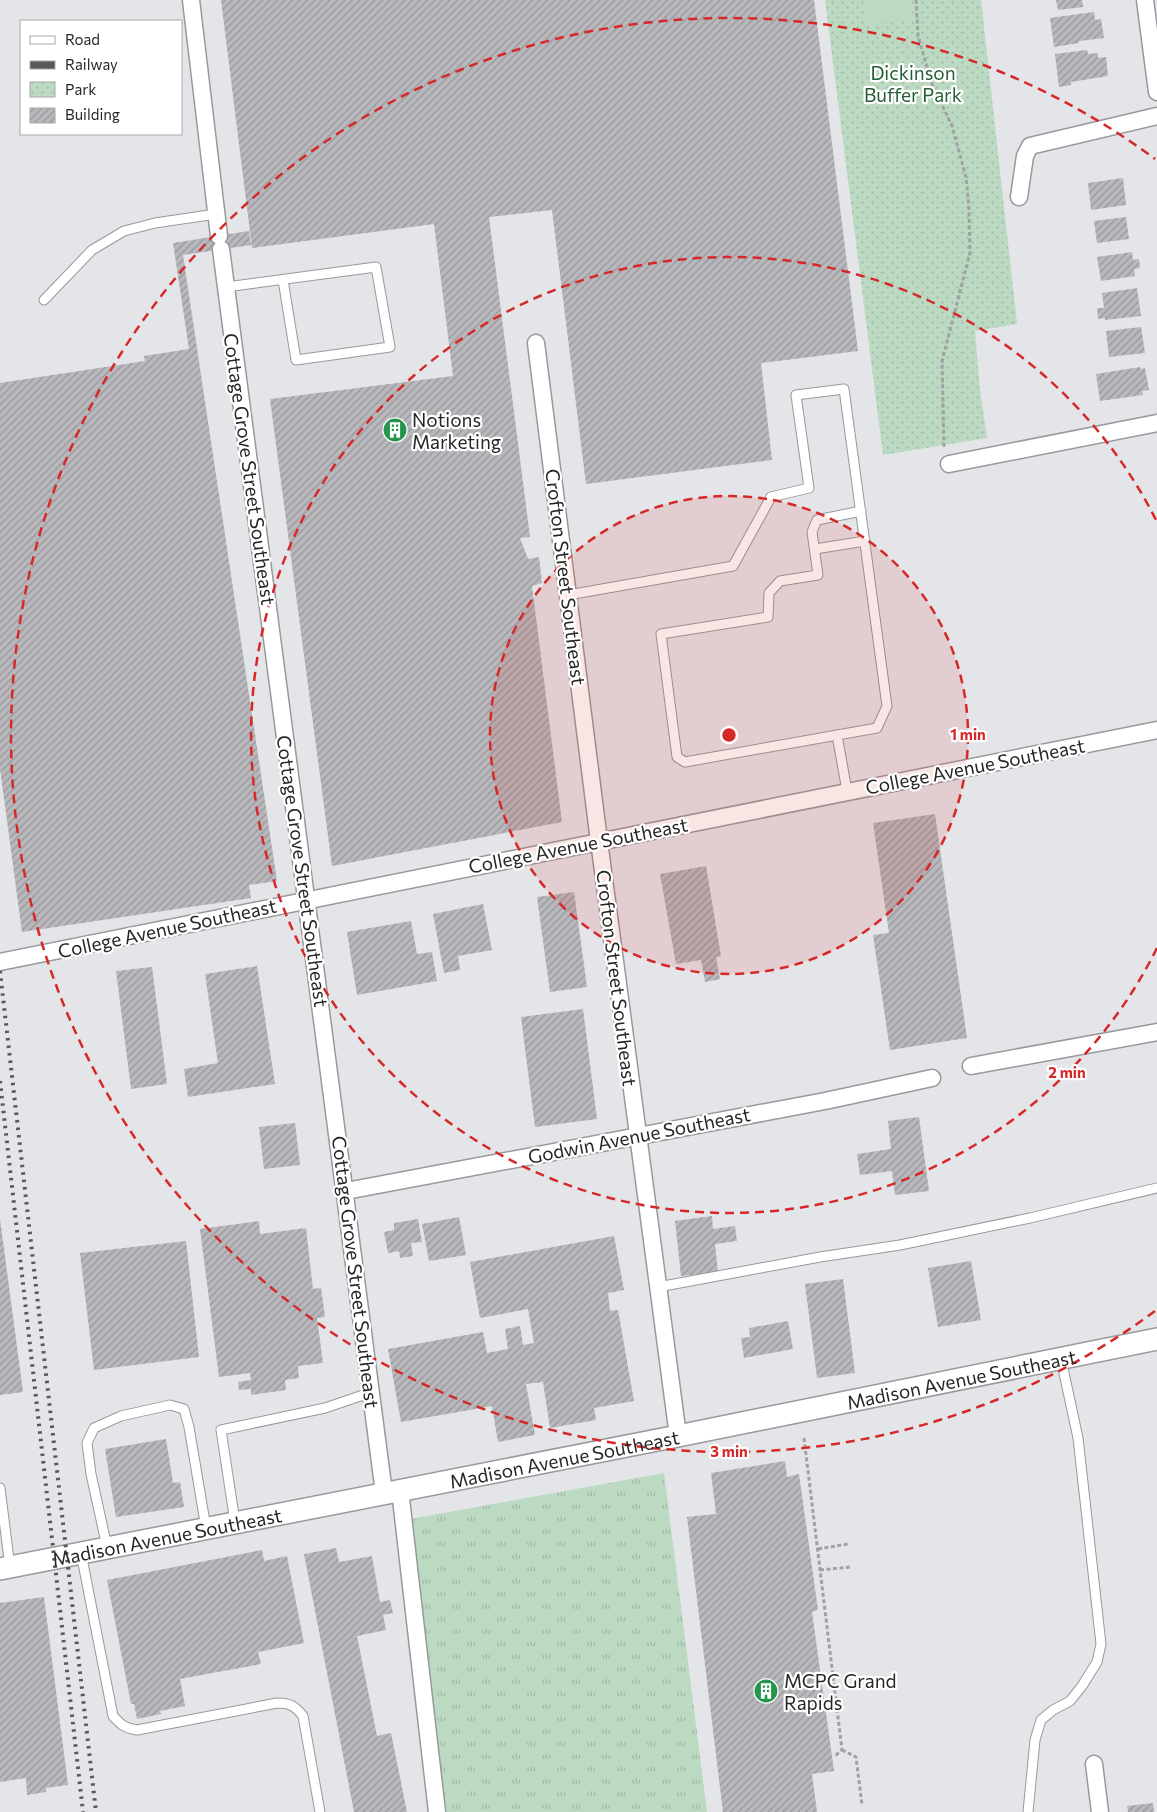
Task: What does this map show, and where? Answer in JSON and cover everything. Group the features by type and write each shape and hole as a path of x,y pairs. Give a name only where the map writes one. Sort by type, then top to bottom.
{"street":[{"name":"Cottage Grove Street Southeast","path":"191,0 216,214 372,1392 392,1492 437,1812"},
{"path":"1145,0 1157,92"},
{"path":"1019,197 1025,156 1030,146 1157,116"},
{"name":"Crofton Street Southeast","path":"536,343 599,841 678,1436"},
{"path":"949,464 1157,423"},
{"name":"College Avenue Southeast","path":"0,962 1157,730"},
{"path":"971,1066 1157,1032"},
{"name":"Godwin Avenue Southeast","path":"346,1191 825,1101 932,1078"},
{"name":"Madison Avenue Southeast","path":"5,1568 678,1436 1157,1339"},
{"path":"1094,1764 1100,1812"}],"lane":[{"path":"44,300 92,250 124,232 155,222 216,214"},
{"path":"226,288 283,280 376,267 390,347 296,360 283,280"},
{"path":"568,595 734,566 771,497 809,488 796,395 844,388 861,511 887,706 877,728 685,762 677,757 661,634 768,616 769,593 780,581 818,575 812,532 817,520 861,511"},
{"path":"815,549 865,541"},
{"path":"837,735 847,791"},
{"path":"658,1287 820,1257 900,1245 1030,1218 1157,1188"},
{"path":"1028,1812 1035,1740 1042,1720 1054,1710 1070,1701 1082,1686 1097,1662 1101,1644 1078,1438 1061,1358"},
{"path":"235,1523 221,1430 325,1408 372,1392"},
{"path":"107,1548 91,1474 87,1443 94,1428 121,1416 170,1405 184,1409 189,1427 206,1528"},
{"path":"0,1488 5,1568"},
{"path":"81,1553 113,1716 121,1725 128,1729 137,1730 277,1702 296,1706 302,1716 320,1812"}],"path":[{"path":"916,0 918,36 932,84 952,126 966,177 970,253 942,362 943,445 949,464"},
{"path":"804,1438 842,1750"},
{"path":"818,1549 848,1544"},
{"path":"820,1570 851,1567"},
{"path":"833,1756 842,1750"},
{"path":"842,1750 856,1758 862,1805"}],"green space":[{"name":"Dickinson Buffer Park","path":"825,0 981,0 1017,324 975,331 980,390 987,438 883,455"},
{"path":"863,0 911,0 913,19 866,25"},
{"path":"664,1473 707,1812 444,1812 410,1519"}],"building":[{"name":"Notions Marketing","path":"221,0 814,0 858,351 761,363 772,460 586,484 552,210 489,217 530,537 520,538 528,559 539,557 542,583 532,586 562,822 332,866 270,399 453,376 434,224 252,248"},
{"path":"1056,0 1082,0 1083,7 1058,10"},
{"path":"1094,12 1095,20 1101,19 1104,38 1054,47 1050,18"},
{"path":"1087,50 1088,54 1098,53 1098,58 1106,57 1108,76 1071,82 1071,85 1059,87 1055,54"},
{"path":"1123,178 1126,205 1091,210 1088,183"},
{"path":"1126,217 1129,239 1097,243 1094,221"},
{"path":"249,231 251,245 183,255 277,881 249,885 251,898 22,932 0,769 0,383 145,361 144,356 189,349 173,243"},
{"path":"1132,252 1133,260 1139,259 1140,268 1134,269 1135,276 1101,281 1097,257"},
{"path":"1137,288 1141,316 1098,319 1097,308 1104,308 1102,293"},
{"path":"1141,327 1145,353 1109,357 1106,331"},
{"path":"1140,367 1140,369 1145,368 1149,390 1142,391 1143,395 1100,401 1096,374"},
{"path":"935,814 967,1038 890,1050 873,935 889,933 873,823"},
{"path":"706,866 721,956 716,957 720,979 705,982 701,960 676,964 660,874"},
{"path":"574,892 587,987 550,992 537,897"},
{"path":"483,904 492,950 458,956 460,970 444,973 433,914"},
{"path":"411,921 417,954 432,952 437,981 357,995 347,932"},
{"path":"257,966 275,1084 188,1097 184,1069 218,1063 205,974"},
{"path":"152,967 167,1084 131,1089 116,971"},
{"path":"583,1009 597,1119 535,1127 521,1017"},
{"path":"919,1117 929,1191 895,1195 892,1171 860,1175 857,1154 891,1149 888,1121"},
{"path":"295,1123 300,1165 264,1169 259,1127"},
{"path":"712,1216 713,1229 735,1226 737,1241 715,1244 718,1272 681,1276 675,1221"},
{"path":"459,1217 466,1255 429,1261 422,1224"},
{"path":"0,1219 23,1392 0,1395"},
{"path":"418,1219 422,1242 411,1243 413,1256 400,1258 399,1251 388,1253 384,1232 394,1230 394,1223"},
{"path":"259,1221 260,1234 306,1228 313,1289 321,1288 325,1317 317,1318 323,1363 298,1366 299,1378 285,1380 286,1390 251,1395 251,1389 239,1390 238,1382 251,1380 250,1373 219,1377 200,1229"},
{"path":"614,1236 624,1290 608,1293 610,1311 618,1310 634,1401 594,1408 596,1420 550,1428 543,1382 526,1384 535,1435 498,1442 492,1406 401,1422 388,1349 483,1332 487,1353 508,1349 505,1329 520,1326 523,1345 534,1343 528,1309 480,1318 470,1262"},
{"path":"186,1241 199,1357 94,1370 80,1253"},
{"path":"971,1261 981,1320 938,1327 928,1268"},
{"path":"843,1279 855,1373 817,1378 805,1284"},
{"path":"788,1321 793,1349 744,1358 741,1338 750,1337 749,1328"},
{"path":"166,1439 173,1483 180,1482 184,1507 116,1517 105,1449"},
{"name":"MCPC Grand Rapids","path":"785,1461 787,1477 799,1474 818,1610 812,1612 834,1771 812,1774 817,1812 723,1812 687,1517 716,1514 711,1473"},
{"path":"336,1548 339,1562 372,1556 380,1602 390,1600 393,1613 383,1615 386,1630 357,1636 377,1736 391,1733 407,1812 354,1812 304,1554"},
{"path":"262,1550 264,1561 287,1556 304,1643 258,1652 261,1664 180,1679 185,1706 160,1711 161,1714 137,1719 134,1704 131,1704 107,1580"},
{"path":"44,1597 68,1785 46,1788 46,1792 27,1795 26,1778 0,1782 0,1603"},
{"path":"1153,1803 1154,1812 1128,1812 1127,1806"}],"railway":[{"path":"0,971 96,1812"},
{"path":"0,1081 83,1812"}],"place":[{"name":"Notions Marketing","path":"395,430"},
{"name":"MCPC Grand Rapids","path":"766,1691"}]}
